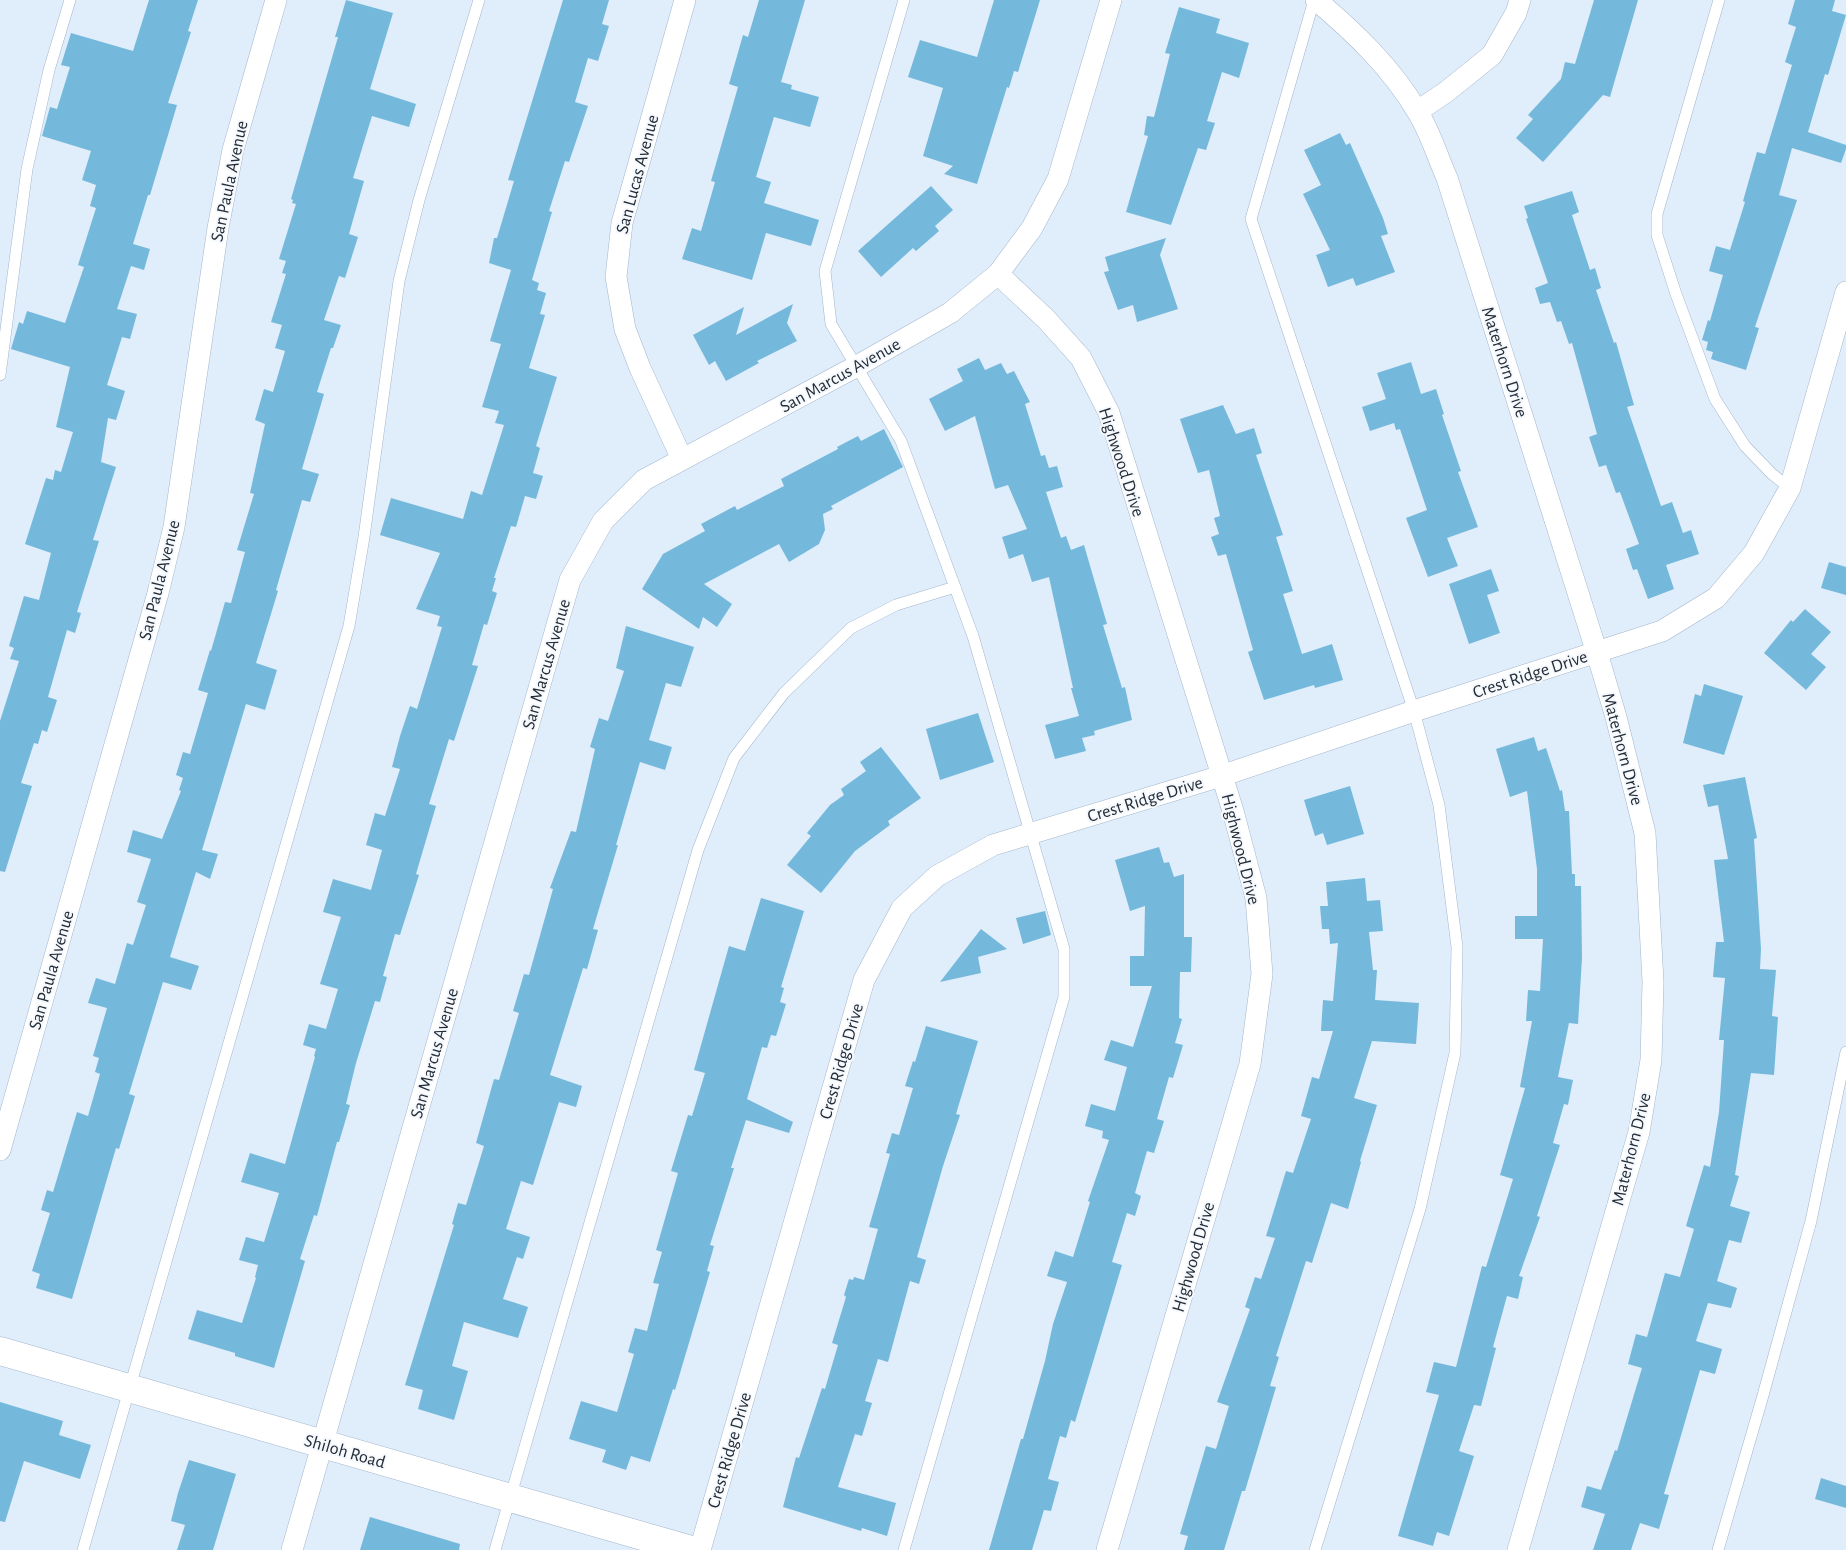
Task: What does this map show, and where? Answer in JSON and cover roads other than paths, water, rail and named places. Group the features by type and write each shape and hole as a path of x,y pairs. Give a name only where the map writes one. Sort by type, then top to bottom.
{"street":[{"name":"San Paula Avenue","path":"0,1150 158,593 174,527 218,228 233,150 276,0"},
{"name":"San Lucas Avenue","path":"682,459 640,368 625,329 616,277 622,223 685,0"},
{"name":"San Marcus Avenue","path":"292,1550 570,580 603,521 644,480 857,366 950,313 998,274 1032,228 1058,179 1110,0"},
{"name":"Materhorn Drive","path":"1315,0 1362,40 1390,73 1418,111 1447,178 1597,653 1616,717 1645,832 1653,982 1651,1060 1639,1132 1518,1550"},
{"path":"1418,111 1446,92 1492,54 1516,12 1520,0"},
{"name":"Highwood Drive","path":"998,274 1046,319 1081,358 1109,414 1233,811 1256,898 1262,974 1250,1064 1107,1550"},
{"name":"Crest Ridge Drive","path":"700,1550 864,980 902,908 937,876 993,845 1222,776 1414,711 1662,631 1716,598 1754,553 1790,488 1846,292"},
{"name":"Shiloh Road","path":"0,1351 691,1550"}],"lane":[{"path":"0,375 27,169 49,70 70,0"},
{"path":"83,1550 349,626 364,537 399,281 419,200 479,0"},
{"path":"904,0 826,271 831,324 901,441 973,636 1064,949 1064,997 904,1550"},
{"path":"1315,0 1251,219 1414,711 1439,805 1456,937 1455,1053 1420,1210 1315,1550"},
{"path":"1719,0 1658,214 1657,235 1714,399 1745,446 1772,474 1790,488"},
{"path":"495,1550 695,860 734,758 784,692 851,628 896,605 955,587"},
{"path":"1718,1550 1762,1400 1810,1221 1846,1052"}]}
